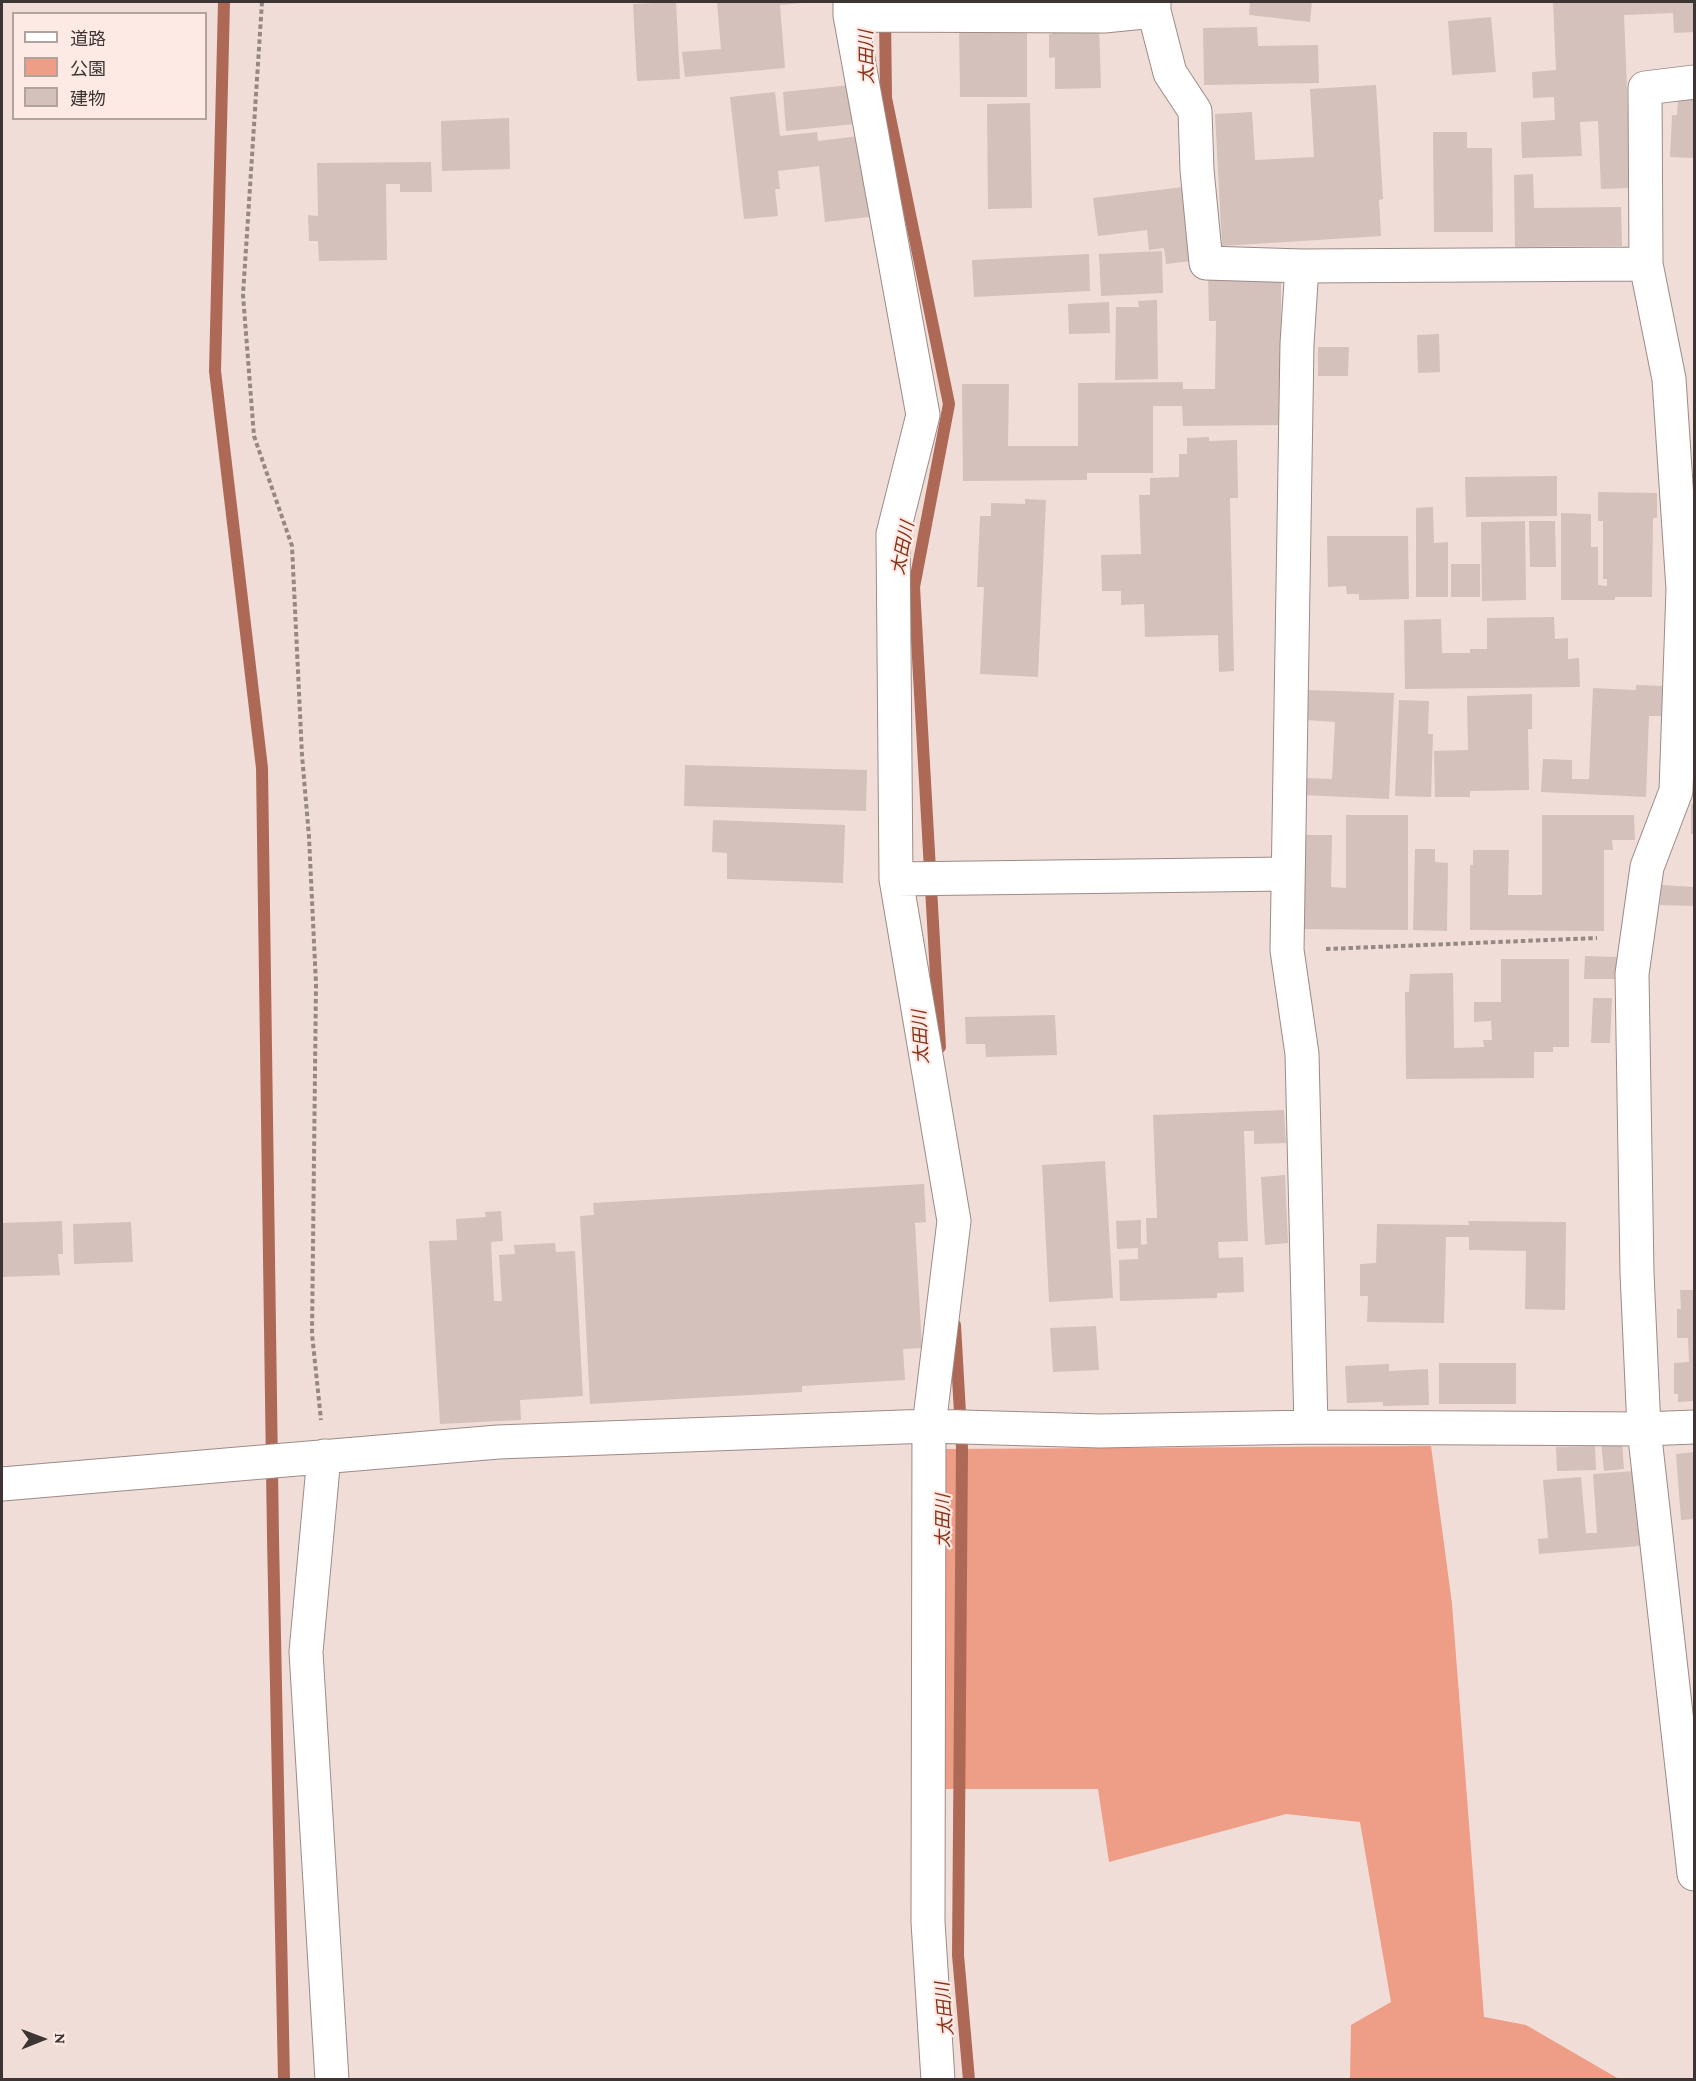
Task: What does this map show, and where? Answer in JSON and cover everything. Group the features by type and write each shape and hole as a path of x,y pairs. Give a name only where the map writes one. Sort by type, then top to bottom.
{"street":[{"path":"938,2079 927,1922 929,1426 954,1221 896,879 893,534 923,415 850,8 1104,16 1154,6 1170,73 1195,111 1197,170 1206,263 1302,266 1646,264"},
{"path":"1695,82 1645,88 1646,264 1669,379 1683,588 1676,791 1647,867 1632,974 1637,1273 1644,1428 1695,1874"},
{"path":"1302,266 1297,344 1287,950 1302,1054 1311,1427"},
{"path":"896,879 1288,874"},
{"path":"2,1484 498,1442 929,1426 1100,1431 1311,1427 1695,1427"},
{"path":"324,1456 306,1652 332,2079"}],"path":[{"path":"262,2 243,295 254,436 292,546 316,984 312,1334 324,1456"},
{"path":"1287,950 1637,936"}],"green space":[{"path":"1431,1446 1452,1604 1484,2017 1526,2025 1619,2079 1350,2079 1351,2025 1391,2002 1360,1822 1286,1814 1109,1862 1098,1789 941,1789 942,1449"}],"building":[{"path":"676,2 680,79 637,81 633,4"},
{"path":"717,2 803,2 780,5 785,68 685,77 682,52 721,49"},
{"path":"1250,2 1312,2 1310,22 1249,15"},
{"path":"1553,2 1694,2 1694,32 1674,33 1673,13 1624,15 1631,188 1601,189 1598,121 1580,122 1582,156 1522,158 1521,122 1555,120 1554,97 1533,98 1532,72 1556,70"},
{"path":"1491,17 1496,72 1452,75 1448,21"},
{"path":"1027,23 1027,97 960,97 959,24"},
{"path":"1099,24 1101,88 1055,89 1055,57 1049,58 1049,34 1052,34 1052,25"},
{"path":"1257,27 1258,46 1318,45 1319,83 1204,85 1203,28"},
{"path":"850,85 854,124 786,131 783,92"},
{"path":"1376,85 1383,199 1379,200 1381,236 1222,246 1215,114 1252,112 1255,160 1314,157 1310,89"},
{"path":"775,92 780,136 817,132 818,141 859,136 869,217 825,222 819,166 778,171 780,189 775,189 778,216 744,219 730,97"},
{"path":"1678,99 1694,99 1694,158 1670,157 1672,115 1677,115"},
{"path":"1030,103 1032,208 988,209 987,104"},
{"path":"509,118 510,169 442,171 441,121"},
{"path":"1433,132 1467,132 1467,148 1492,148 1493,232 1434,232"},
{"path":"431,162 432,192 400,192 400,184 386,184 387,260 319,261 318,241 309,241 308,215 318,216 317,163"},
{"path":"1533,174 1534,208 1621,207 1622,246 1515,247 1514,175"},
{"path":"1183,187 1192,261 1166,264 1164,248 1149,250 1147,230 1098,236 1093,198"},
{"path":"1162,251 1163,293 1101,296 1099,254"},
{"path":"1089,254 1090,291 974,297 972,260"},
{"path":"1281,276 1281,415 1279,415 1278,425 1183,426 1182,406 1153,406 1153,473 1087,473 1087,480 963,481 962,384 1009,384 1008,446 1078,446 1078,383 1183,382 1183,389 1215,389 1216,321 1209,321 1208,277"},
{"path":"1157,300 1158,379 1115,380 1116,307 1139,307 1138,301"},
{"path":"1109,302 1110,333 1069,334 1068,304"},
{"path":"1439,334 1440,372 1418,373 1417,335"},
{"path":"1318,347 1349,347 1348,376 1318,376"},
{"path":"1209,437 1209,441 1237,440 1238,498 1230,498 1234,671 1219,672 1218,635 1145,637 1144,604 1121,605 1121,591 1102,591 1101,555 1141,554 1139,495 1150,495 1150,478 1179,477 1179,454 1187,454 1187,438"},
{"path":"1557,476 1557,516 1466,517 1465,477"},
{"path":"1598,492 1657,493 1657,518 1653,518 1652,597 1561,600 1561,513 1591,514 1591,547 1598,547 1598,585 1607,586 1607,579 1603,579 1603,521 1598,521"},
{"path":"1025,499 1046,500 1038,677 980,674 984,587 977,587 980,516 991,516 991,503 1025,504"},
{"path":"1433,507 1434,543 1448,542 1448,597 1416,597 1416,508"},
{"path":"1525,521 1526,600 1482,601 1481,522"},
{"path":"1529,521 1555,521 1556,567 1530,567"},
{"path":"1327,536 1408,536 1409,599 1359,600 1359,594 1347,594 1346,586 1328,587"},
{"path":"1451,564 1480,564 1480,597 1451,597"},
{"path":"1554,617 1555,639 1568,638 1568,659 1579,658 1580,687 1405,689 1404,620 1441,619 1442,653 1470,653 1470,649 1487,649 1487,618"},
{"path":"1636,685 1666,686 1664,716 1649,716 1646,797 1541,792 1543,759 1572,760 1572,779 1589,779 1593,688 1636,690"},
{"path":"1307,690 1394,693 1389,799 1303,795 1304,778 1332,779 1335,722 1306,720"},
{"path":"1532,694 1532,729 1528,729 1529,790 1470,791 1470,797 1435,797 1434,751 1468,750 1467,696"},
{"path":"1399,700 1429,701 1428,734 1433,734 1431,797 1395,796"},
{"path":"685,765 867,770 866,811 684,806"},
{"path":"1691,804 1694,804 1694,834 1691,834"},
{"path":"1346,815 1408,815 1408,930 1299,929 1300,835 1332,835 1331,887 1346,888"},
{"path":"1542,815 1634,815 1635,840 1612,840 1613,850 1604,850 1604,931 1470,930 1470,865 1473,865 1473,850 1509,850 1508,895 1542,895"},
{"path":"713,820 845,825 843,883 727,879 727,853 712,852"},
{"path":"1415,849 1435,849 1435,862 1448,863 1447,931 1413,930"},
{"path":"1661,885 1694,887 1694,906 1660,905"},
{"path":"1585,956 1617,957 1616,979 1584,979"},
{"path":"1501,959 1569,959 1569,1047 1553,1047 1553,1052 1534,1052 1534,1078 1406,1079 1405,992 1409,992 1410,974 1453,973 1454,1048 1484,1047 1483,1040 1492,1040 1491,1021 1474,1022 1474,1002 1501,1002"},
{"path":"1593,998 1612,998 1610,1043 1591,1043"},
{"path":"1055,1015 1057,1055 986,1057 985,1044 966,1044 965,1017"},
{"path":"1284,1110 1286,1143 1254,1144 1254,1131 1244,1131 1248,1241 1218,1242 1219,1258 1243,1257 1244,1292 1217,1293 1217,1298 1120,1301 1119,1260 1138,1259 1138,1248 1117,1249 1116,1221 1141,1220 1141,1245 1147,1244 1146,1218 1157,1218 1153,1115"},
{"path":"1105,1161 1113,1298 1049,1302 1042,1165"},
{"path":"1285,1175 1288,1243 1265,1245 1261,1177"},
{"path":"924,1184 926,1222 915,1223 922,1348 903,1349 905,1380 802,1386 802,1392 590,1404 580,1216 594,1215 593,1203"},
{"path":"501,1211 503,1241 491,1242 494,1301 502,1301 499,1255 515,1254 514,1245 555,1243 556,1252 575,1251 583,1396 520,1400 521,1420 440,1424 429,1241 457,1240 456,1219 486,1217 485,1212"},
{"path":"62,1221 63,1254 58,1254 60,1275 2,1277 2,1223"},
{"path":"1468,1221 1566,1222 1565,1310 1525,1309 1526,1251 1469,1250 1469,1237 1446,1237 1444,1323 1367,1322 1368,1296 1360,1296 1360,1264 1376,1263 1377,1224 1469,1225"},
{"path":"131,1222 133,1262 74,1264 73,1224"},
{"path":"1680,1290 1694,1290 1694,1401 1678,1402 1678,1394 1674,1394 1674,1363 1689,1362 1688,1338 1677,1338 1677,1309 1681,1309"},
{"path":"1096,1326 1099,1370 1053,1372 1050,1328"},
{"path":"1439,1363 1516,1363 1516,1404 1439,1404"},
{"path":"1389,1364 1389,1371 1428,1369 1429,1405 1383,1406 1383,1402 1347,1403 1345,1366"},
{"path":"1622,1441 1624,1469 1604,1471 1601,1443"},
{"path":"1595,1446 1596,1470 1557,1471 1556,1447"},
{"path":"1694,1452 1694,1519 1681,1520 1676,1454"},
{"path":"1635,1471 1640,1546 1539,1554 1538,1539 1548,1538 1543,1480 1581,1477 1586,1533 1597,1533 1593,1474"}],"waterway":[{"path":"224,2 215,371 262,768 273,1538 284,2080"},
{"name":"太田川","path":"885,16 886,98 949,404 914,587 940,1047"},
{"name":"太田川","path":"955,1325 962,1448 958,1955 969,2080"}]}
